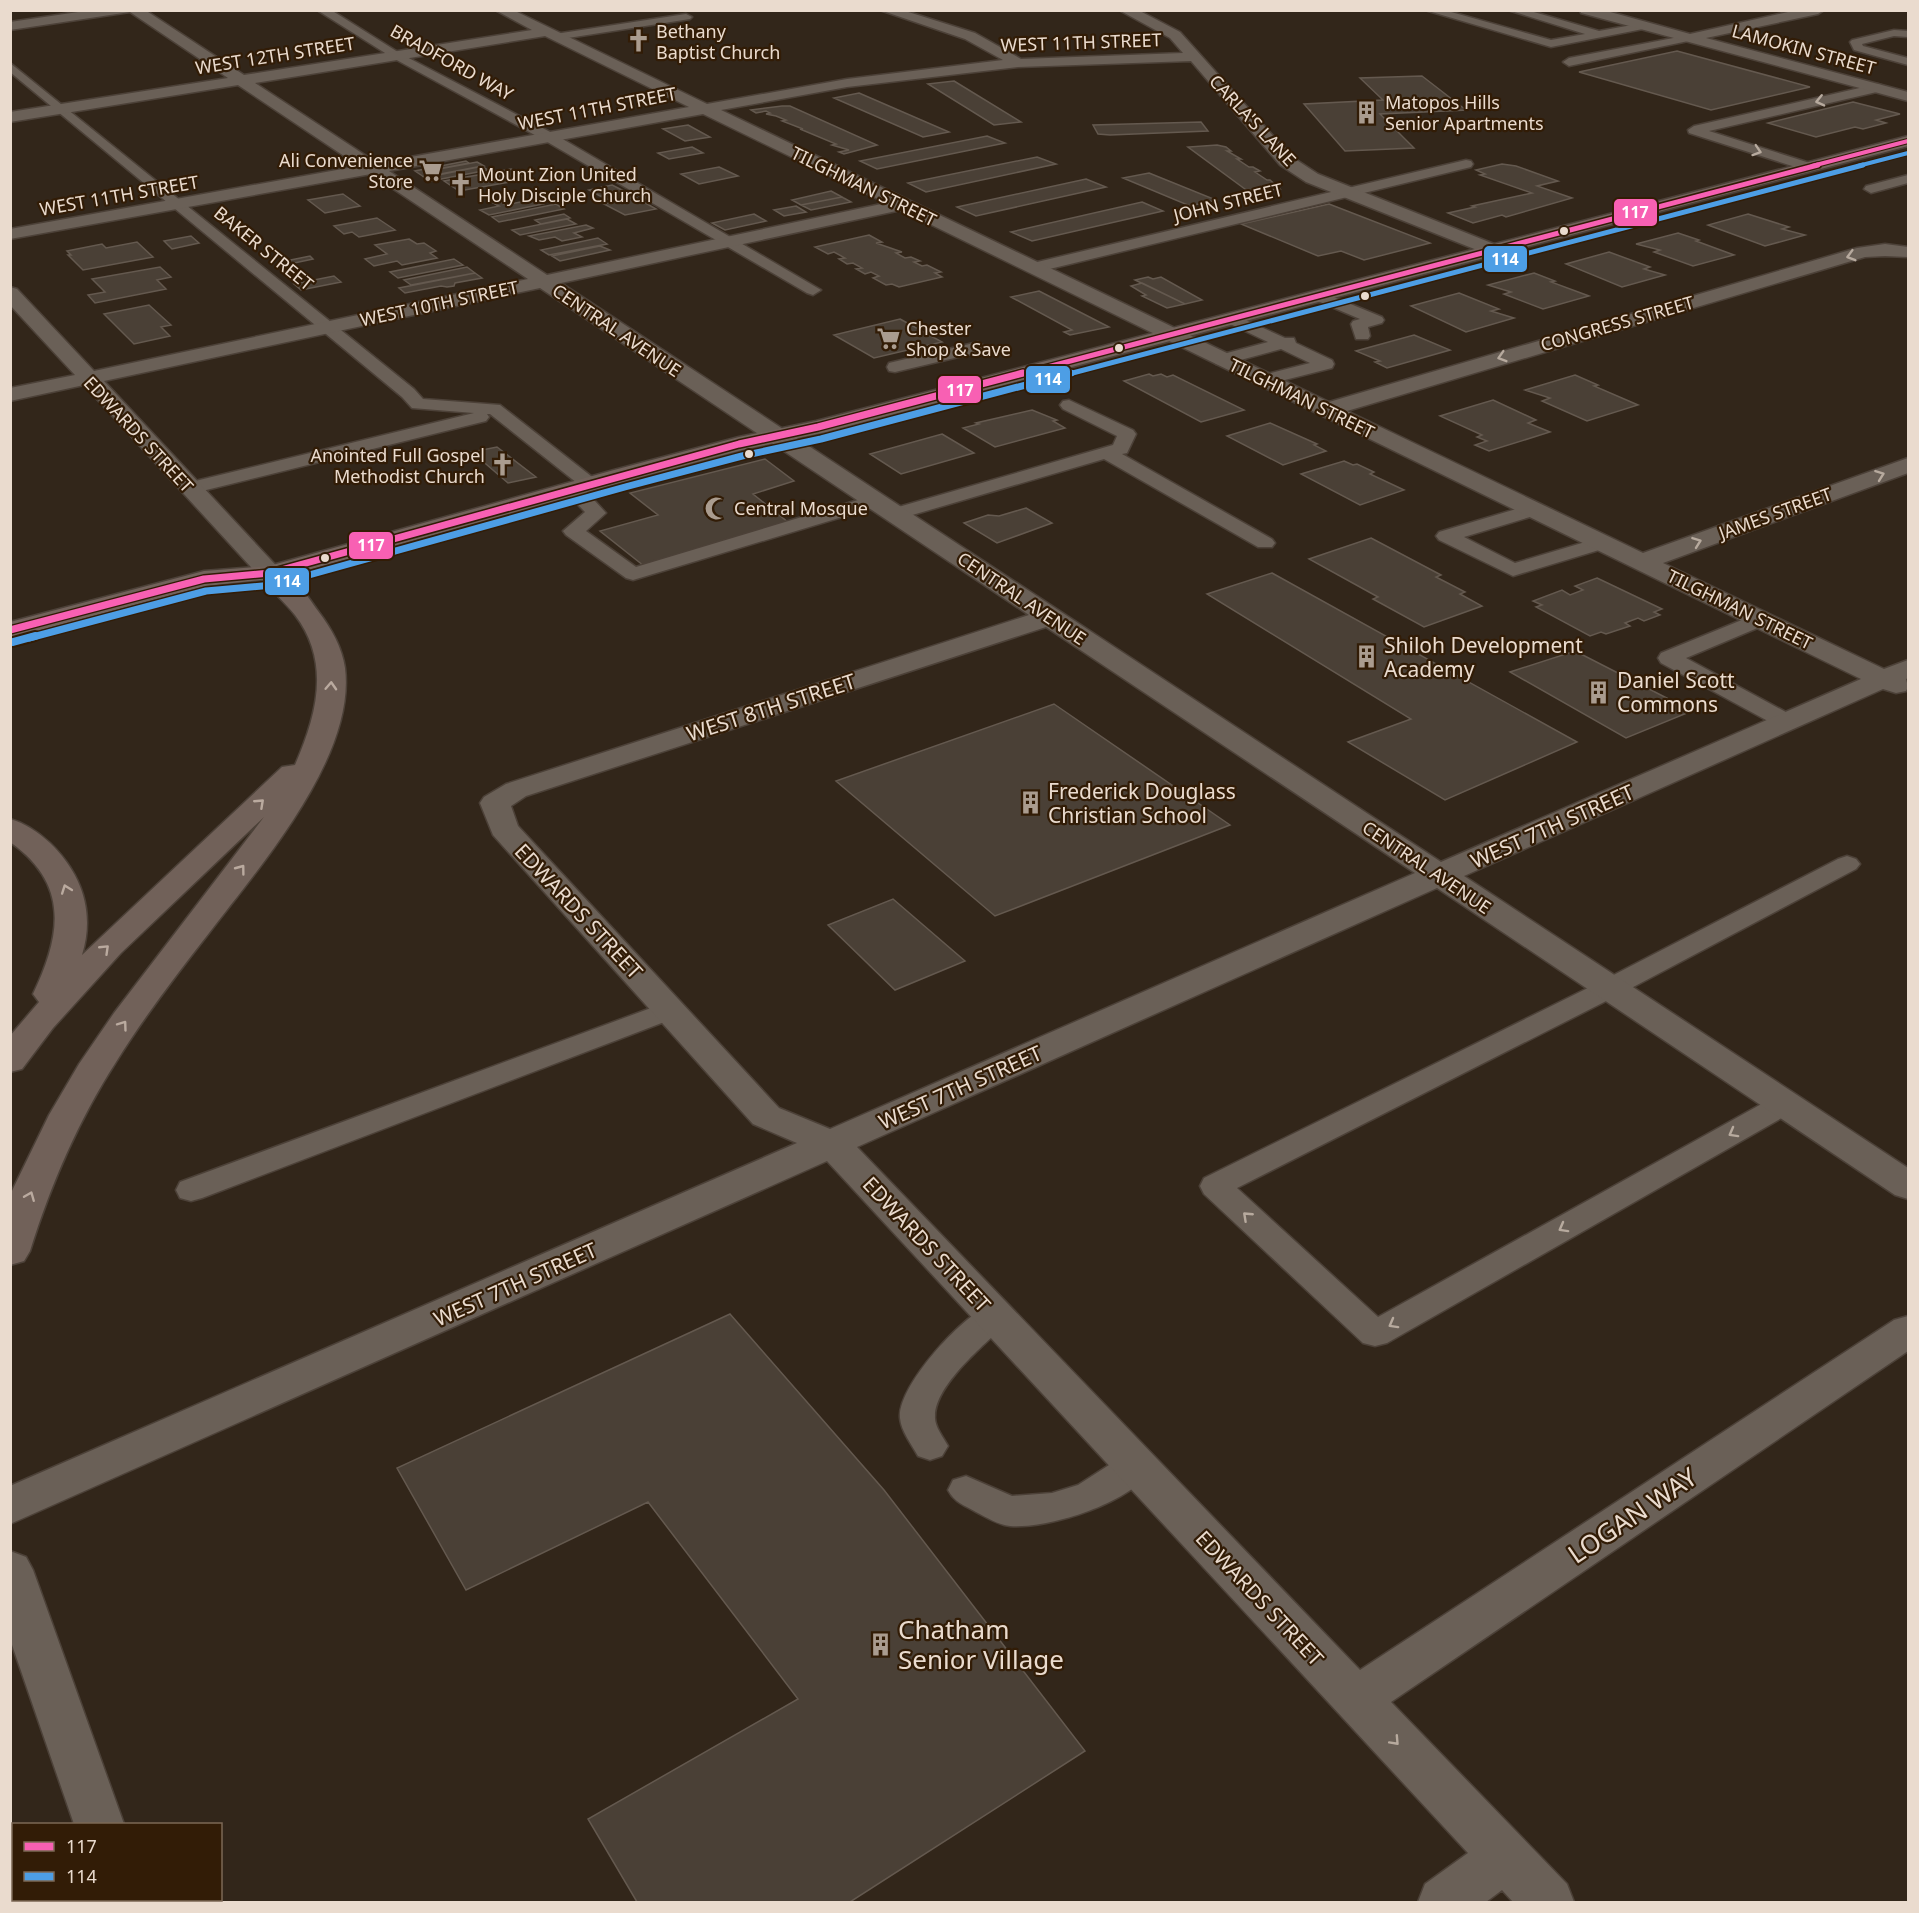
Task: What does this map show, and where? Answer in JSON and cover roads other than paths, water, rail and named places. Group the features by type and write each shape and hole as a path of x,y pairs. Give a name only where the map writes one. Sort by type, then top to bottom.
{"highway":[{"path":"10,1251 37,1177 84,1083 145,994 279,816 320,743 327,723 330,703 331,662 315,625 291,593 270,573"},
{"path":"18,1051 54,1003 87,967 290,775 320,743"},
{"path":"10,828 43,852 59,872 68,894 73,918 70,944 62,972 18,1051"}],"main road":[{"path":"10,653 219,597 270,573 580,486 1171,335 1908,141"},
{"path":"10,630 204,579 270,573"}],"street":[{"path":"10,27 125,10"},
{"name":"CENTRAL AVENUE","path":"135,10 1908,1186"},
{"name":"TILGHMAN STREET","path":"501,10 1759,619 1900,680"},
{"path":"886,10 970,36 1018,63"},
{"name":"CARLA'S LANE","path":"1125,10 1162,26 1175,35 1286,161 1312,178 1493,250"},
{"name":"LAMOKIN STREET","path":"1586,10 1908,97"},
{"path":"1689,38 1818,10"},
{"name":"WEST 12TH STREET","path":"10,117 397,56 551,35"},
{"name":"WEST 11TH STREET","path":"10,234 703,108 904,75 1018,63 1195,57"},
{"name":"WEST 10TH STREET","path":"10,395 902,205"},
{"name":"CONGRESS STREET","path":"1327,410 1864,252 1886,250 1908,252"},
{"name":"EDWARDS STREET","path":"10,293 270,573"},
{"name":"JAMES STREET","path":"1642,562 1908,465"},
{"name":"WEST 8TH STREET","path":"495,803 516,790 1050,617"},
{"name":"WEST 7TH STREET","path":"10,1506 1786,722 1900,680"},
{"name":"EDWARDS STREET","path":"495,803 504,829 766,1116 832,1144 1548,1902"},
{"name":"LOGAN WAY","path":"1355,1699 1908,1331"},
{"path":"10,1570 99,1823"},
{"path":"1444,1902 1505,1857"}],"lane":[{"name":"BRADFORD WAY","path":"322,10 397,56 549,137 813,290"},
{"path":"1430,10 1551,44 1643,26"},
{"path":"1514,10 1599,35"},
{"path":"551,35 686,17"},
{"path":"1908,34 1894,33 1856,42 1858,48 1908,62"},
{"path":"1569,62 1689,38"},
{"name":"BAKER STREET","path":"10,66 329,327 418,404 500,412"},
{"path":"1808,167 1694,130 1877,88"},
{"name":"JOHN STREET","path":"1034,268 1466,164"},
{"path":"1871,189 1908,179"},
{"path":"1319,296 1376,320 1356,329 1328,320"},
{"path":"1232,319 1301,339 1326,364 1265,380"},
{"path":"1222,360 1301,339"},
{"path":"896,367 978,347"},
{"path":"190,488 500,412 580,486 596,513 573,531 633,574 1120,448 1127,434 1069,405"},
{"path":"1106,453 1265,543"},
{"path":"1533,510 1446,536 1513,570 1602,543"},
{"path":"1759,619 1669,658 1786,722"},
{"path":"1784,1104 1374,1334 1215,1186 1610,988 1847,864"},
{"path":"191,1191 669,1010"},
{"path":"930,1446 917,1417 923,1392 948,1361 994,1315"},
{"path":"966,1490 1009,1511 1052,1508 1090,1496 1136,1466"}],"place":[{"name":"Bethany Baptist Church","path":"638,41"},
{"name":"Matopos Hills Senior Apartments","path":"1367,112"},
{"name":"Ali Convenience Store","path":"431,170"},
{"name":"Mount Zion United Holy Disciple Church","path":"460,184"},
{"name":"Chester Shop & Save","path":"888,338"},
{"name":"Anointed Full Gospel Methodist Church","path":"503,465"},
{"name":"Central Mosque","path":"716,508"},
{"name":"Shiloh Development Academy","path":"1366,657"},
{"name":"Daniel Scott Commons","path":"1599,692"},
{"name":"Frederick Douglass Christian School","path":"1030,803"},
{"name":"Chatham Senior Village","path":"880,1644"}]}
